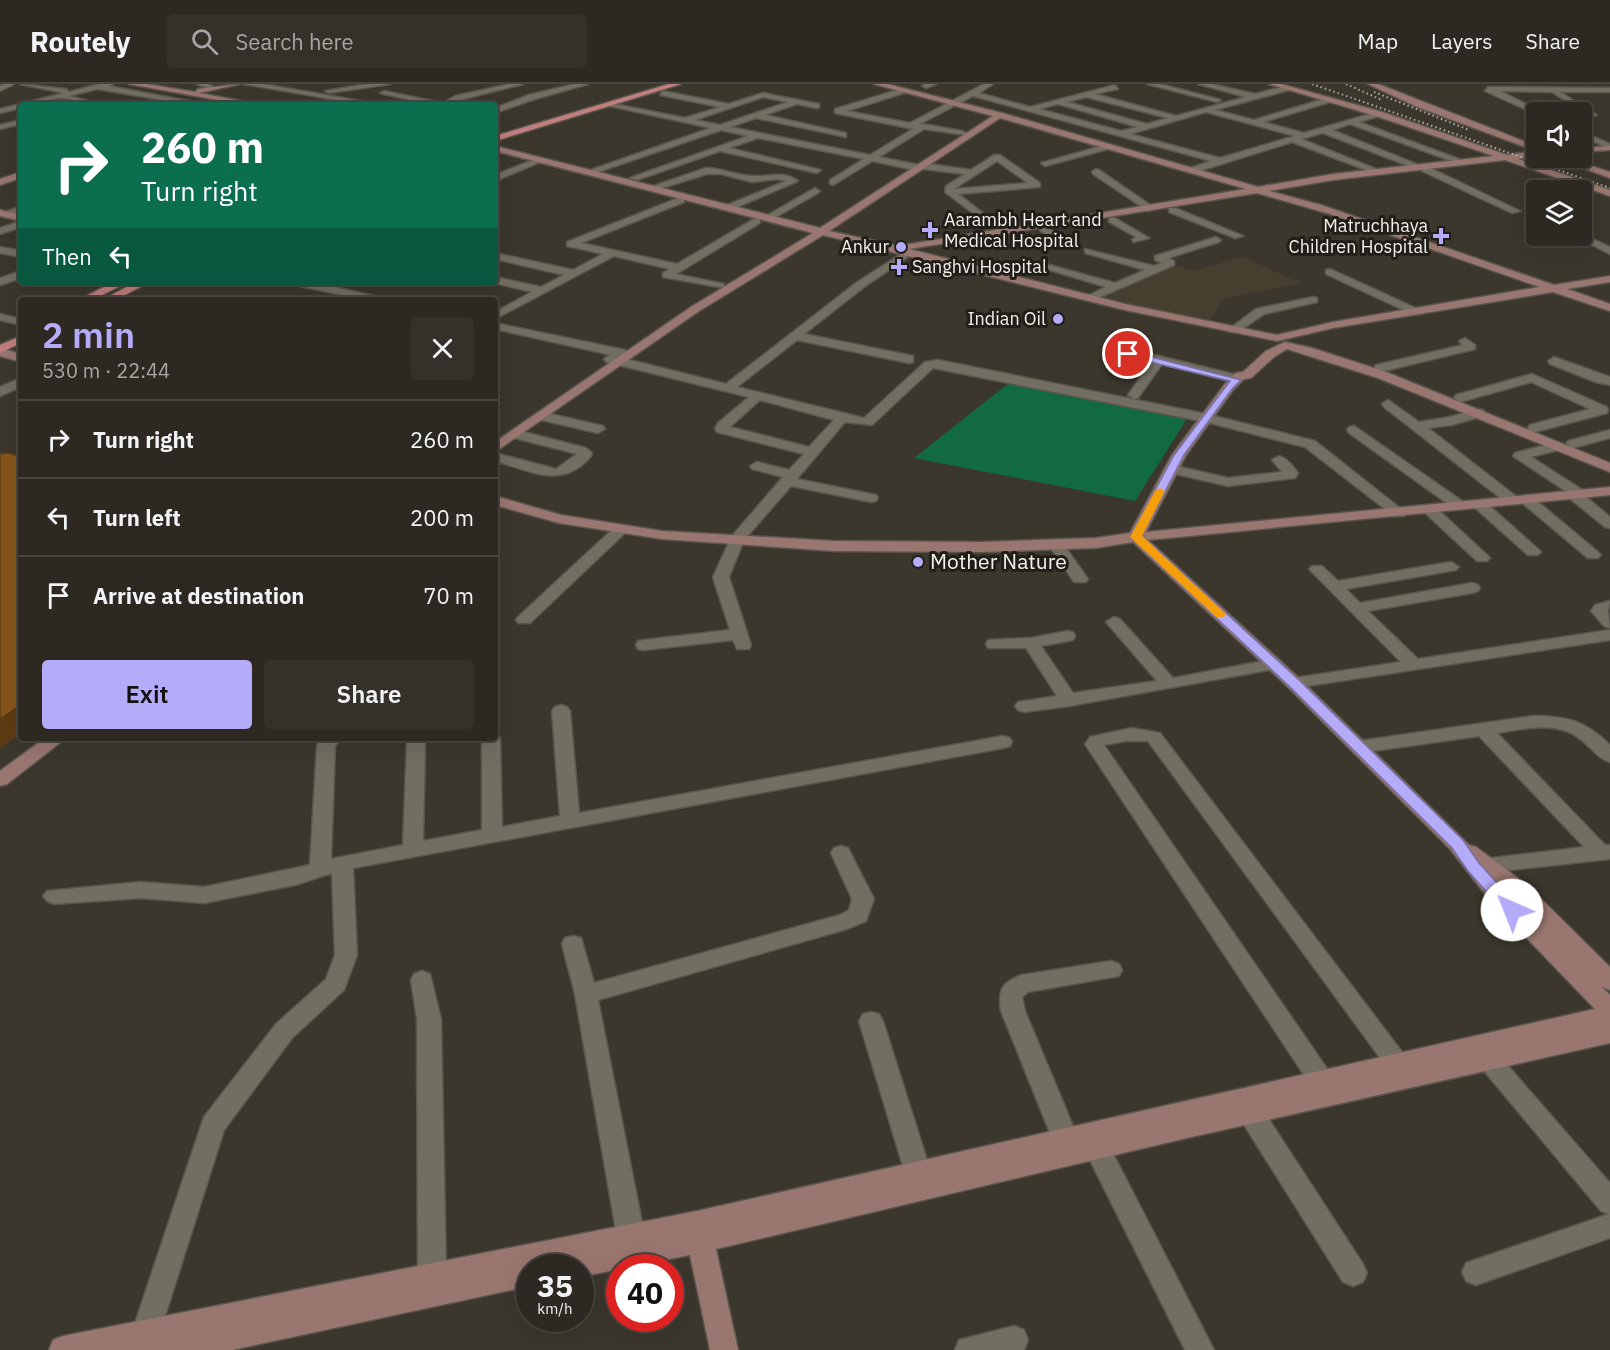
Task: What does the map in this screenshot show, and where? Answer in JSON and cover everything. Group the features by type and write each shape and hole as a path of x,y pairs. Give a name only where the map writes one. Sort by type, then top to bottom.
{"main road":[{"path":"498,131 659,84"},
{"path":"498,138 678,84"},
{"path":"90,297 116,285"},
{"path":"112,297 138,285"},
{"path":"0,337 18,329"},
{"path":"0,350 18,341"}],"street":[{"path":"0,88 10,84"},
{"path":"24,84 74,93"},
{"path":"39,102 109,84"},
{"path":"120,84 184,94 236,84"},
{"path":"133,84 226,102"},
{"path":"201,84 212,88"},
{"path":"248,84 361,102"},
{"path":"328,84 340,89"},
{"path":"309,94 386,84"},
{"path":"452,102 519,84"},
{"path":"498,110 532,97 584,84"},
{"path":"878,84 996,114 1265,190 1610,308"},
{"path":"834,182 954,103 989,84"},
{"path":"1030,109 1118,86 1102,84"},
{"path":"1151,84 1231,103"},
{"path":"1202,84 1275,101"},
{"path":"1273,84 1377,114 1610,193"},
{"path":"1372,84 1526,145"},
{"path":"1479,84 1526,106"},
{"path":"98,87 188,102"},
{"path":"365,99 403,87"},
{"path":"1120,134 1286,88"},
{"path":"1488,88 1610,90"},
{"path":"418,90 446,102"},
{"path":"904,90 832,111 916,128 923,126 962,133"},
{"path":"1598,90 1610,97"},
{"path":"685,121 776,91"},
{"path":"1555,92 1572,102"},
{"path":"384,93 434,102"},
{"path":"663,93 731,106"},
{"path":"972,93 1220,161"},
{"path":"1087,94 1177,118"},
{"path":"764,95 816,106"},
{"path":"58,97 84,102"},
{"path":"1254,122 1327,100"},
{"path":"589,172 797,102"},
{"path":"1057,102 1148,126"},
{"path":"1284,103 1304,107"},
{"path":"609,105 821,150 918,167 970,172"},
{"path":"1042,128 1128,105"},
{"path":"0,111 18,107"},
{"path":"1206,110 1305,136"},
{"path":"0,111 18,116"},
{"path":"918,167 962,133 996,114"},
{"path":"498,436 918,167 996,114"},
{"path":"1192,170 1377,114"},
{"path":"756,116 845,134 796,165"},
{"path":"0,119 18,117"},
{"path":"0,133 18,119"},
{"path":"870,125 883,120"},
{"path":"1351,122 1460,161"},
{"path":"0,133 18,130"},
{"path":"1324,130 1421,168 1515,211"},
{"path":"634,178 754,136"},
{"path":"1292,139 1377,171"},
{"path":"1592,140 1610,149"},
{"path":"1045,163 1109,146"},
{"path":"722,149 817,170"},
{"path":"1592,151 1610,149"},
{"path":"498,150 728,208 762,220"},
{"path":"498,150 681,200 889,249 1121,310 1316,346 1460,398 1610,459"},
{"path":"728,388 860,285 907,254 948,244 1172,210 1265,190 1526,156"},
{"path":"997,157 1037,184 950,192 949,188 970,172 997,157"},
{"path":"889,249 1151,209 1377,171 1507,158"},
{"path":"498,177 536,162"},
{"path":"1589,168 1610,175"},
{"path":"652,188 706,171 721,171 752,179 778,176 794,181 728,208"},
{"path":"1096,172 1151,209"},
{"path":"0,182 18,176"},
{"path":"720,286 667,275 815,191"},
{"path":"950,192 1002,232"},
{"path":"680,268 571,244 681,200"},
{"path":"3,214 18,210"},
{"path":"1172,210 1238,236"},
{"path":"3,214 18,217"},
{"path":"1112,220 1144,238 1137,240"},
{"path":"0,231 18,225"},
{"path":"1045,230 1072,245"},
{"path":"498,446 720,286 814,233"},
{"path":"1091,298 1170,263 1159,258 1216,240"},
{"path":"1592,242 1610,251"},
{"path":"1089,251 1156,270"},
{"path":"1,256 18,254"},
{"path":"498,314 611,254"},
{"path":"907,254 1281,341 1382,375 1610,468"},
{"path":"1,256 18,261"},
{"path":"498,257 575,274"},
{"path":"1035,264 1116,287"},
{"path":"1330,272 1416,312"},
{"path":"0,282 18,275"},
{"path":"1136,537 1172,469 1206,418 1229,387 1238,378 1247,375 1281,341 1339,329 1343,325 1610,279"},
{"path":"498,281 543,291"},
{"path":"310,285 365,297"},
{"path":"337,291 350,285"},
{"path":"1234,330 1260,311 1313,300"},
{"path":"0,317 18,321"},
{"path":"498,327 620,357 842,418 867,422 933,364 1206,418 1310,444 1399,513"},
{"path":"797,336 909,359"},
{"path":"1380,368 1471,347 1465,341"},
{"path":"0,350 18,357"},
{"path":"1108,351 1238,378"},
{"path":"1134,394 1158,360"},
{"path":"1554,361 1610,381"},
{"path":"1460,398 1532,378 1602,410 1535,428"},
{"path":"0,392 18,383"},
{"path":"758,396 722,429 812,452"},
{"path":"1388,404 1593,555"},
{"path":"1417,426 1452,421 1478,413"},
{"path":"542,416 598,429"},
{"path":"644,645 741,639 721,577 737,539 842,418"},
{"path":"1354,430 1460,506"},
{"path":"498,458 556,473 562,472 585,453 516,434"},
{"path":"1573,444 1610,434"},
{"path":"1557,446 1520,456 1576,494 1610,524"},
{"path":"1172,469 1228,482 1290,475 1291,473 1278,460"},
{"path":"757,466 790,478 871,498"},
{"path":"498,501 559,519 662,535 834,546 983,547 1096,543 1136,537 1399,513 1610,490"},
{"path":"1479,504 1533,552"},
{"path":"1429,510 1482,558"},
{"path":"524,620 621,529"},
{"path":"1136,537 1294,683 1457,844 1481,866 1519,889 1610,981"},
{"path":"1056,544 1080,579"},
{"path":"1334,586 1450,567"},
{"path":"1317,569 1414,665"},
{"path":"1357,608 1472,588"},
{"path":"1610,606 1601,608 1599,611 1610,623"},
{"path":"1114,622 1169,684"},
{"path":"994,644 1030,643 1067,636"},
{"path":"1294,683 1610,636"},
{"path":"1030,643 1069,700"},
{"path":"1024,706 1169,684 1274,664"},
{"path":"561,711 570,822"},
{"path":"1359,747 1533,722 1561,721 1586,732 1610,756"},
{"path":"1483,729 1605,852"},
{"path":"1321,1080 1094,744 1097,741 1140,733 1154,737 1396,1063"},
{"path":"0,765 34,741"},
{"path":"0,780 53,741"},
{"path":"320,870 327,741"},
{"path":"491,741 492,836"},
{"path":"54,896 141,890 204,895 295,877 342,863 1003,742"},
{"path":"413,850 416,744"},
{"path":"1481,866 1605,852"},
{"path":"586,994 847,921 858,915 863,899 841,853"},
{"path":"153,1340 213,1125 284,1031 336,984 346,955 342,863"},
{"path":"1481,866 1496,894 1610,1010"},
{"path":"573,944 586,994 633,1244"},
{"path":"1065,1138 1013,1011 1010,994 1022,984 1111,970"},
{"path":"422,980 429,1019 432,1274"},
{"path":"699,1231 918,1173 1065,1138 1610,1015"},
{"path":"871,1020 918,1173"},
{"path":"153,1340 699,1231 1097,1148 1610,1033"},
{"path":"1488,1059 1610,1202"},
{"path":"1250,1112 1353,1273"},
{"path":"1097,1148 1200,1350"},
{"path":"1476,1272 1610,1226"},
{"path":"699,1231 724,1350"},
{"path":"153,1340 432,1274 633,1244"},
{"path":"594,1257 633,1244"},
{"path":"63,1350 153,1340 516,1275"},
{"path":"969,1350 1014,1340"}],"shaded area":[{"path":"1242,257 1302,283 1222,299 1209,323 1099,298 1175,265 1193,271"}],"green space":[{"path":"1009,383 1190,414 1135,501 914,458"}],"building":[{"path":"9,453 18,456 18,707 0,719 0,454"}],"railway":[{"path":"1312,84 1610,188"},
{"path":"1346,84 1382,100"},
{"path":"1374,92 1469,130"}],"slow traffic":[{"path":"1160,491 1136,537 1220,614"}],"place":[{"name":"Aarambh Heart and Medical Hospital","path":"930,230"},
{"name":"Matruchhaya Children Hospital","path":"1441,236"},
{"name":"Ankur","path":"901,247"},
{"name":"Sanghvi Hospital","path":"899,267"},
{"name":"Indian Oil","path":"1058,319"},
{"name":"Mother Nature","path":"918,562"}],"route":[{"path":"1128,354 1237,380 1229,387 1179,455 1136,537 1294,683 1457,844 1496,894 1512,910"}]}
